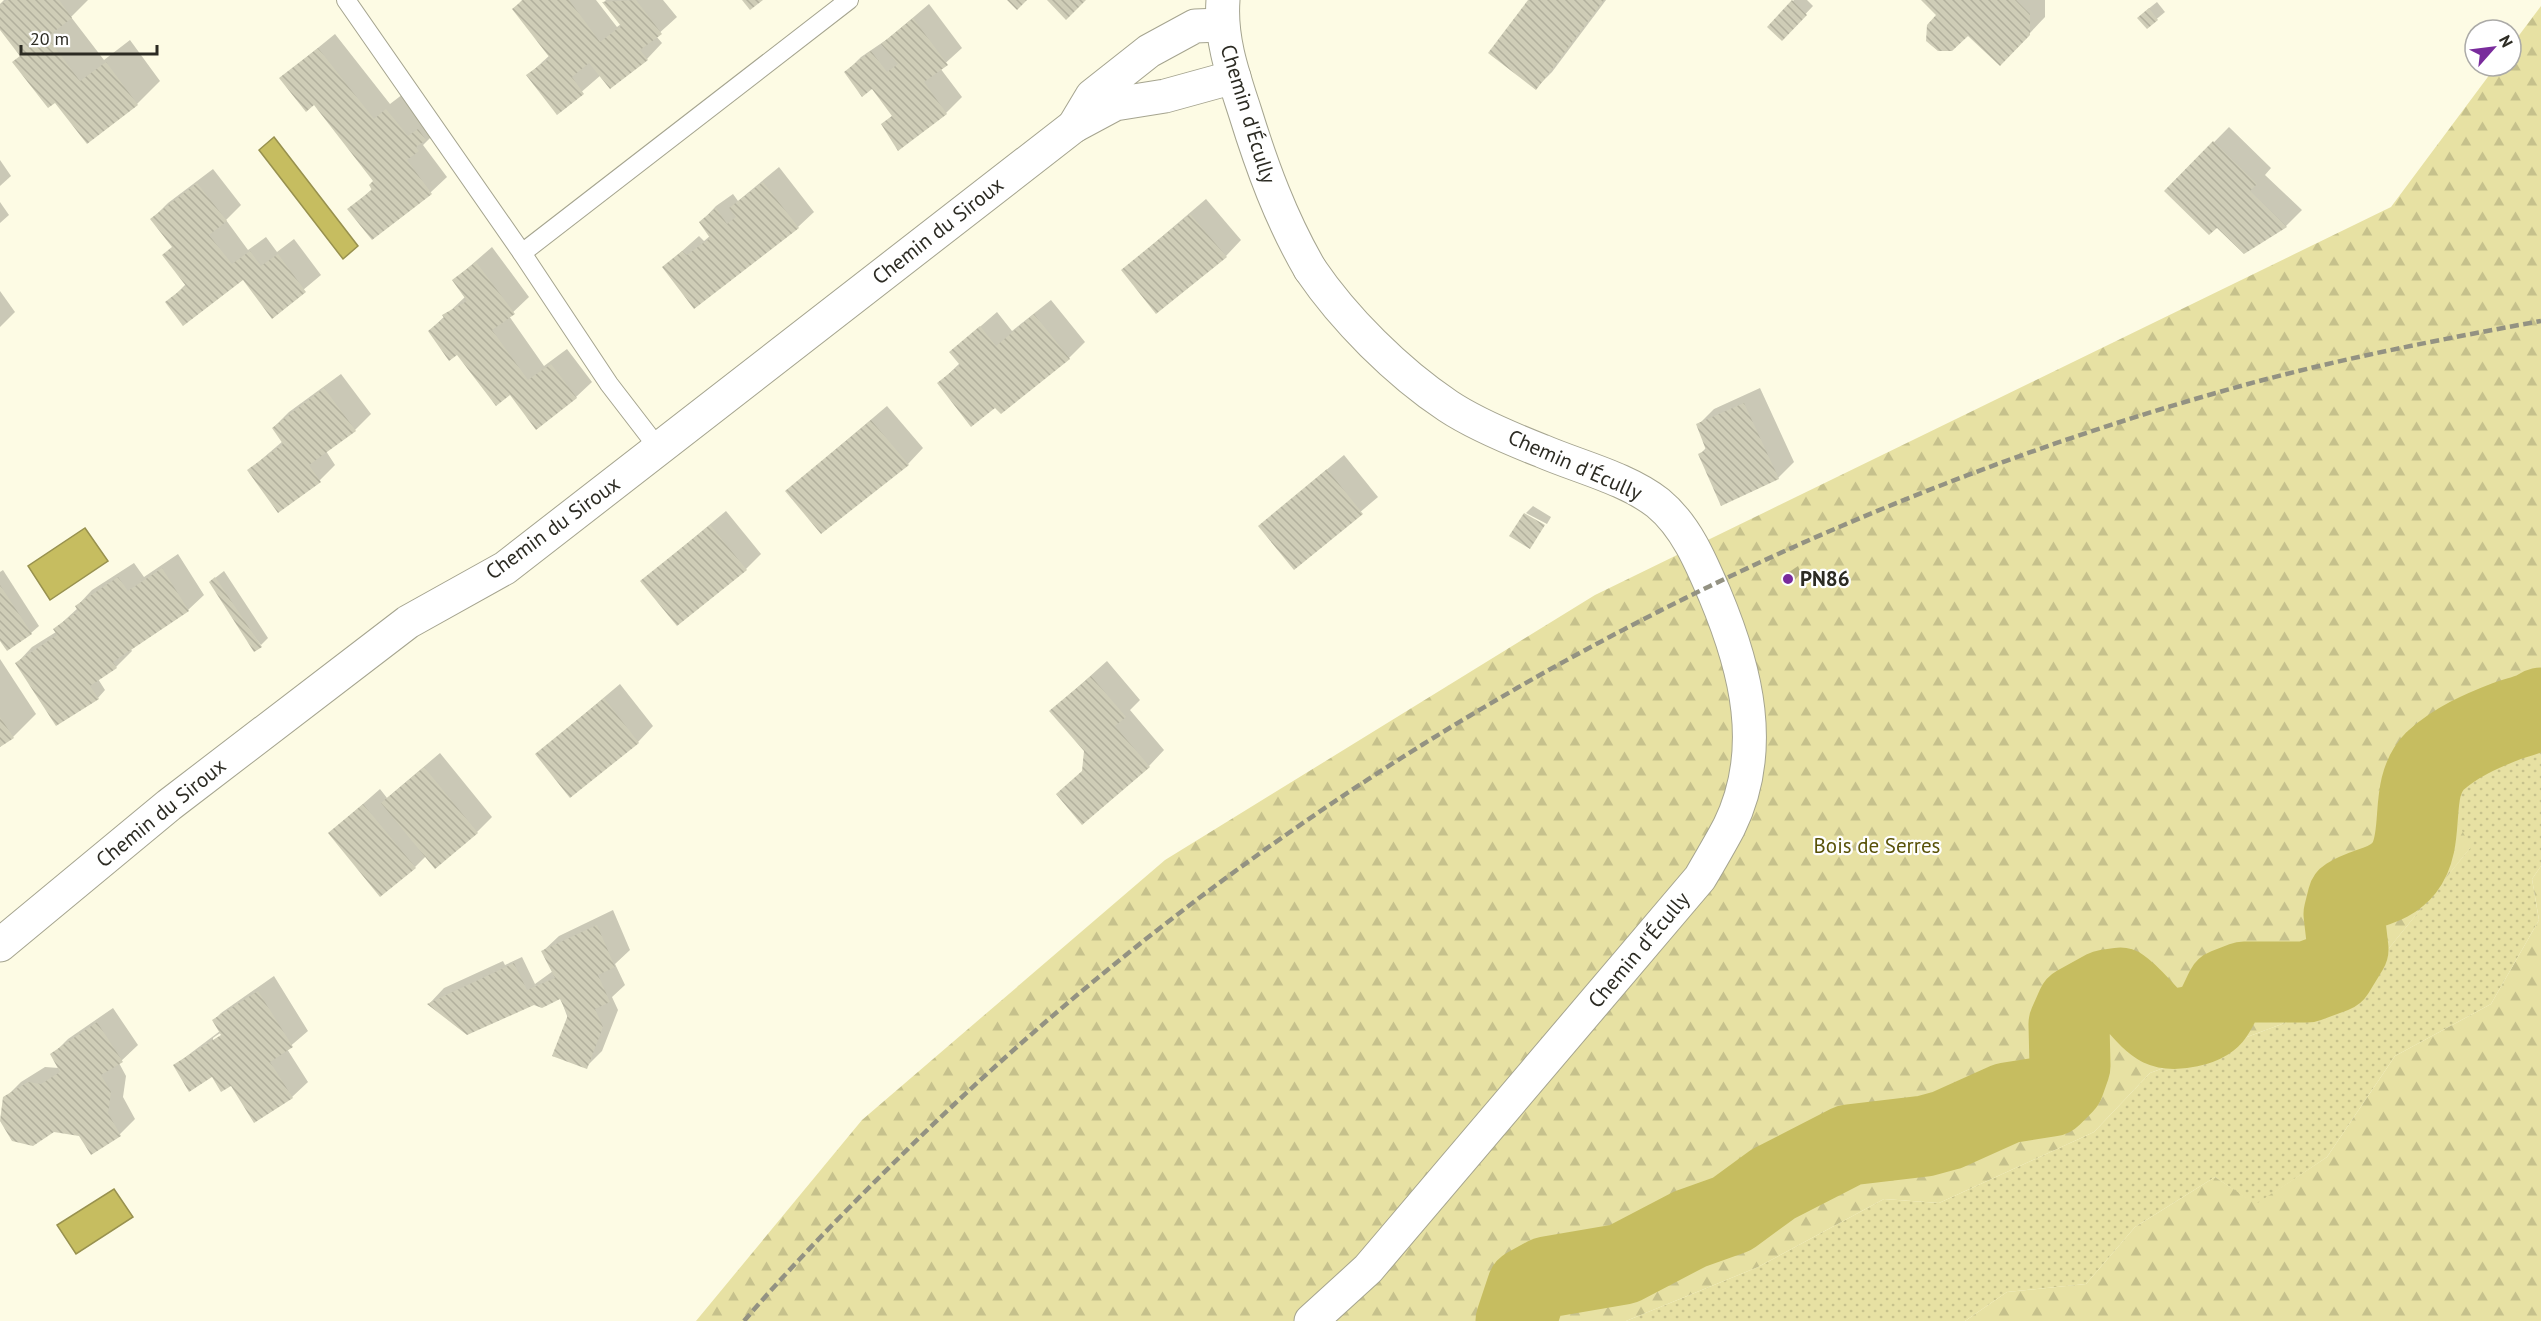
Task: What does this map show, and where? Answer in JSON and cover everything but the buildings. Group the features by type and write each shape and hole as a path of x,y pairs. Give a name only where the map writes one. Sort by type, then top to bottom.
{"street":[{"name":"Chemin d'Écully","path":"1222,12 1234,77 1270,189 1310,269 1332,301 1394,362 1448,407 1539,450 1629,486 1645,495 1669,514 1696,552 1730,632 1744,683 1750,742 1741,796 1730,826 1700,878 1368,1269 1311,1321"},
{"name":"Chemin du Siroux","path":"1074,126 1092,96 1149,51 1222,12"},
{"name":"Chemin du Siroux","path":"0,945 169,805 408,622 505,568 1074,126 1115,105 1165,96 1234,77"}],"lane":[{"path":"346,0 522,253 609,384 659,449"},
{"path":"522,253 849,0"}],"green space":[{"name":"Bois de Serres","path":"2541,6 2541,740 2528,735 2480,761 2447,803 2471,847 2347,1000 2150,1073 2094,1132 1939,1203 1884,1199 1758,1267 1626,1321 696,1321 862,1120 1165,860 1595,595 2391,207 2487,78 2523,78 2523,30"},
{"path":"2528,735 2541,740 2541,866 2532,879 2539,920 2491,1004 2395,1056 2327,1157 2256,1205 2215,1177 2135,1227 2086,1284 2007,1292 1965,1321 1626,1321 1758,1267 1884,1199 1939,1203 2094,1132 2150,1073 2347,1000 2470,848 2446,803 2480,761"},
{"path":"2541,866 2541,1321 1965,1321 2007,1292 2086,1284 2135,1227 2215,1177 2256,1204 2327,1157 2395,1056 2491,1004 2539,920 2532,879"}],"shaded area":[{"path":"274,137 358,246 343,259 259,150"},
{"path":"85,528 108,561 50,600 28,566"},
{"path":"114,1189 133,1217 76,1254 57,1225"}],"waterway":[{"path":"1516,1321 1527,1288 1547,1277 1623,1264 1690,1229 1732,1214 1773,1184 1849,1145 1925,1136 1947,1130 2007,1103 2051,1096 2064,1083 2070,1066 2069,1024 2077,1006 2106,990 2120,988 2156,1023 2167,1028 2181,1028 2196,1025 2209,1018 2217,1008 2226,989 2244,982 2307,982 2334,972 2348,949 2344,914 2348,898 2392,879 2404,868 2411,856 2415,843 2422,785 2435,761 2451,748 2469,738 2541,708"}],"railway":[{"path":"744,1321 808,1251 919,1138 1063,1007 1215,886 1376,774 1543,674 1716,583 1894,504 2077,436 2297,371 2541,321"}],"place":[{"name":"PN86","path":"1788,579"}]}
